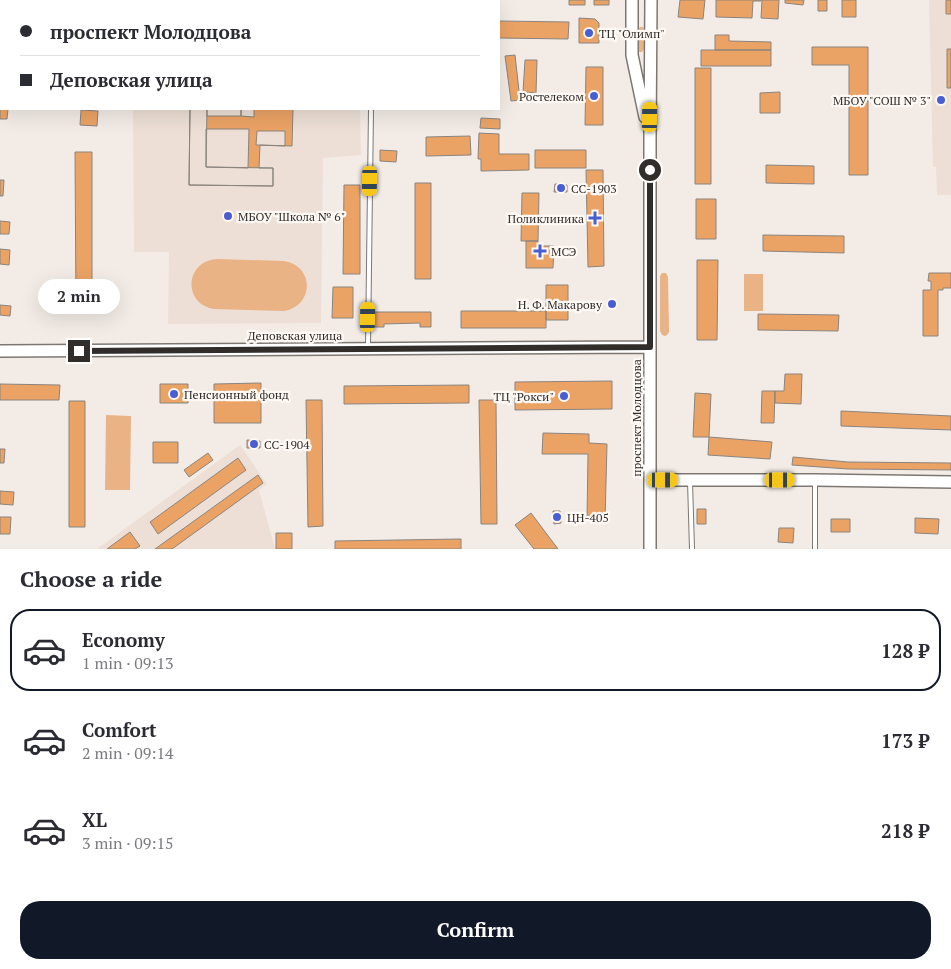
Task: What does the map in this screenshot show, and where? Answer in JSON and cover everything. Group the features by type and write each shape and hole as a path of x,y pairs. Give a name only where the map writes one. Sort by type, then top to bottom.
{"street":[{"name":"проспект Молодцова","path":"632,0 632,55 650,137"},
{"name":"проспект Молодцова","path":"650,549 650,137 652,0"},
{"name":"Деповская улица","path":"0,351 650,347"},
{"path":"650,480 951,482"}],"lane":[{"path":"368,348 371,110"},
{"path":"690,480 692,549"},
{"path":"815,480 815,549"}],"shaded area":[{"name":"МБОУ \"СОШ № 3\"","path":"929,0 951,0 951,195 937,195 936,167 933,167"},
{"path":"640,27 643,27 645,30 644,49 642,52 637,50 638,30"},
{"name":"МБОУ \"Школа № 6\"","path":"133,110 360,110 361,155 323,158 321,323 168,324 169,252 134,252"},
{"path":"218,259 284,261 294,264 306,278 305,294 301,302 294,308 284,311 214,309 204,305 196,299 193,291 192,282 194,274 207,261"},
{"path":"662,273 666,273 668,277 669,332 665,336 660,331 660,276"},
{"path":"744,274 763,274 763,311 744,311"},
{"path":"106,415 131,416 130,490 105,490"},
{"path":"240,445 267,484 259,490 275,549 97,549"}],"building":[{"path":"569,0 585,0 585,5 569,5"},
{"path":"594,0 609,0 609,5 594,5"},
{"path":"680,0 705,0 703,19 678,17"},
{"path":"716,0 761,1 753,1 752,18 716,17"},
{"path":"762,0 779,0 778,19 761,18"},
{"path":"785,0 804,0 803,5 785,3"},
{"path":"818,0 827,0 827,11 818,11"},
{"path":"842,0 856,0 856,17 842,17"},
{"path":"946,0 951,0 951,14 946,14"},
{"name":"ТЦ \"Олимп\"","path":"579,18 595,19 599,23 599,43 579,43"},
{"path":"500,21 569,22 568,39 500,38"},
{"path":"715,35 729,35 729,41 771,42 771,50 715,50"},
{"path":"812,47 868,47 868,175 849,175 849,65 812,65"},
{"path":"947,49 951,49 951,88 947,88"},
{"path":"701,50 771,50 771,66 701,66"},
{"path":"515,55 520,100 511,101 505,56"},
{"path":"525,60 537,60 536,93 523,92"},
{"name":"Ростелеком","path":"586,67 603,67 603,125 585,125"},
{"path":"695,68 711,68 711,184 695,184"},
{"path":"780,92 780,113 760,113 760,93"},
{"path":"0,110 8,110 7,119 0,119"},
{"path":"81,110 98,111 97,126 80,125"},
{"path":"190,110 207,110 206,167 273,168 273,186 189,185"},
{"path":"190,110 207,110 207,116 241,116 241,110 293,110 292,146 260,145 259,168 273,168 273,186 189,185","holes":["206,129 249,129 248,168 206,167"]},
{"path":"241,110 254,110 254,117 241,116"},
{"path":"481,118 500,119 500,129 480,128"},
{"path":"257,131 285,131 285,146 256,145"},
{"path":"479,133 499,134 499,154 529,154 529,170 481,171 481,159 478,159"},
{"path":"470,136 471,155 426,156 426,137"},
{"path":"380,150 397,151 396,162 380,161"},
{"path":"535,150 586,150 586,168 535,168"},
{"path":"75,152 92,152 92,305 76,305"},
{"path":"766,165 814,166 814,184 766,183"},
{"name":"Поликлиника","path":"586,170 603,170 604,266 588,267"},
{"path":"0,180 4,180 3,196 0,196"},
{"path":"415,183 431,183 431,279 415,279"},
{"name":"СС-1903","path":"555,184 567,185 567,192 554,192"},
{"path":"344,185 360,185 360,274 343,274"},
{"path":"522,193 539,193 538,241 521,241"},
{"path":"696,199 716,199 716,239 696,239"},
{"path":"0,221 10,222 9,234 0,234"},
{"path":"763,235 844,236 844,253 763,251"},
{"name":"МСЭ","path":"526,241 538,241 538,246 554,246 553,268 526,268"},
{"path":"0,249 10,250 9,265 0,264"},
{"path":"697,260 718,260 717,340 697,340"},
{"path":"929,273 951,273 951,288 938,290 938,336 923,336 923,290 931,290 931,281 928,281"},
{"path":"546,285 568,285 568,320 546,320"},
{"path":"333,287 353,287 353,318 332,318"},
{"path":"0,305 11,306 10,316 0,315"},
{"path":"461,311 546,311 546,328 461,328"},
{"path":"371,312 431,312 431,327 420,327 420,323 384,324 384,327 372,327"},
{"path":"758,314 839,315 838,331 758,330"},
{"path":"785,374 802,374 801,404 775,403 775,391 784,391"},
{"name":"ТЦ \"Рокси\"","path":"612,381 612,409 515,410 515,382"},
{"path":"261,383 261,423 214,423 214,384"},
{"path":"0,384 60,385 59,400 0,400"},
{"name":"Пенсионный фонд","path":"160,384 188,384 188,403 160,403"},
{"path":"469,385 469,403 344,404 344,386"},
{"path":"762,391 775,391 774,423 761,423"},
{"path":"695,393 711,394 709,437 693,437"},
{"path":"306,400 322,400 323,526 308,527"},
{"path":"479,400 496,400 497,524 481,524"},
{"path":"69,401 85,401 85,527 69,527"},
{"path":"841,411 951,416 951,430 841,426"},
{"path":"543,433 589,434 589,443 607,444 605,521 587,520 588,454 542,454"},
{"path":"709,437 772,442 770,459 708,455"},
{"name":"СС-1904","path":"247,440 260,441 260,448 247,448"},
{"path":"153,442 178,442 178,463 153,463"},
{"path":"0,449 5,449 4,463 0,463"},
{"path":"208,453 213,460 189,477 184,470"},
{"path":"793,457 848,462 951,463 951,470 848,469 792,465"},
{"path":"238,458 246,470 158,534 150,522"},
{"path":"258,475 263,483 172,549 155,549"},
{"path":"0,491 14,492 13,505 0,504"},
{"path":"697,509 706,509 706,524 697,524"},
{"name":"ЦН-405","path":"553,511 560,511 561,523 554,524"},
{"path":"531,513 558,549 534,549 515,525"},
{"path":"0,517 11,517 10,534 0,534"},
{"path":"915,518 939,519 938,534 915,533"},
{"path":"831,519 850,519 850,532 831,532"},
{"path":"779,528 794,528 793,543 778,542"},
{"path":"130,532 140,546 135,549 107,549"},
{"path":"276,533 292,533 292,549 276,549"},
{"path":"461,539 461,549 335,549 335,541"}],"place":[{"name":"ТЦ \"Олимп\"","path":"589,33"},
{"name":"Ростелеком","path":"594,96"},
{"name":"МБОУ \"СОШ № 3\"","path":"941,100"},
{"name":"СС-1903","path":"561,188"},
{"name":"МБОУ \"Школа № 6\"","path":"228,216"},
{"name":"Поликлиника","path":"595,218"},
{"name":"МСЭ","path":"540,251"},
{"name":"Н. Ф. Макарову","path":"612,304"},
{"name":"Пенсионный фонд","path":"174,394"},
{"name":"ТЦ \"Рокси\"","path":"564,396"},
{"name":"СС-1904","path":"254,444"},
{"name":"ЦН-405","path":"557,517"}],"route":[{"path":"79,351 650,347 650,170"}]}
